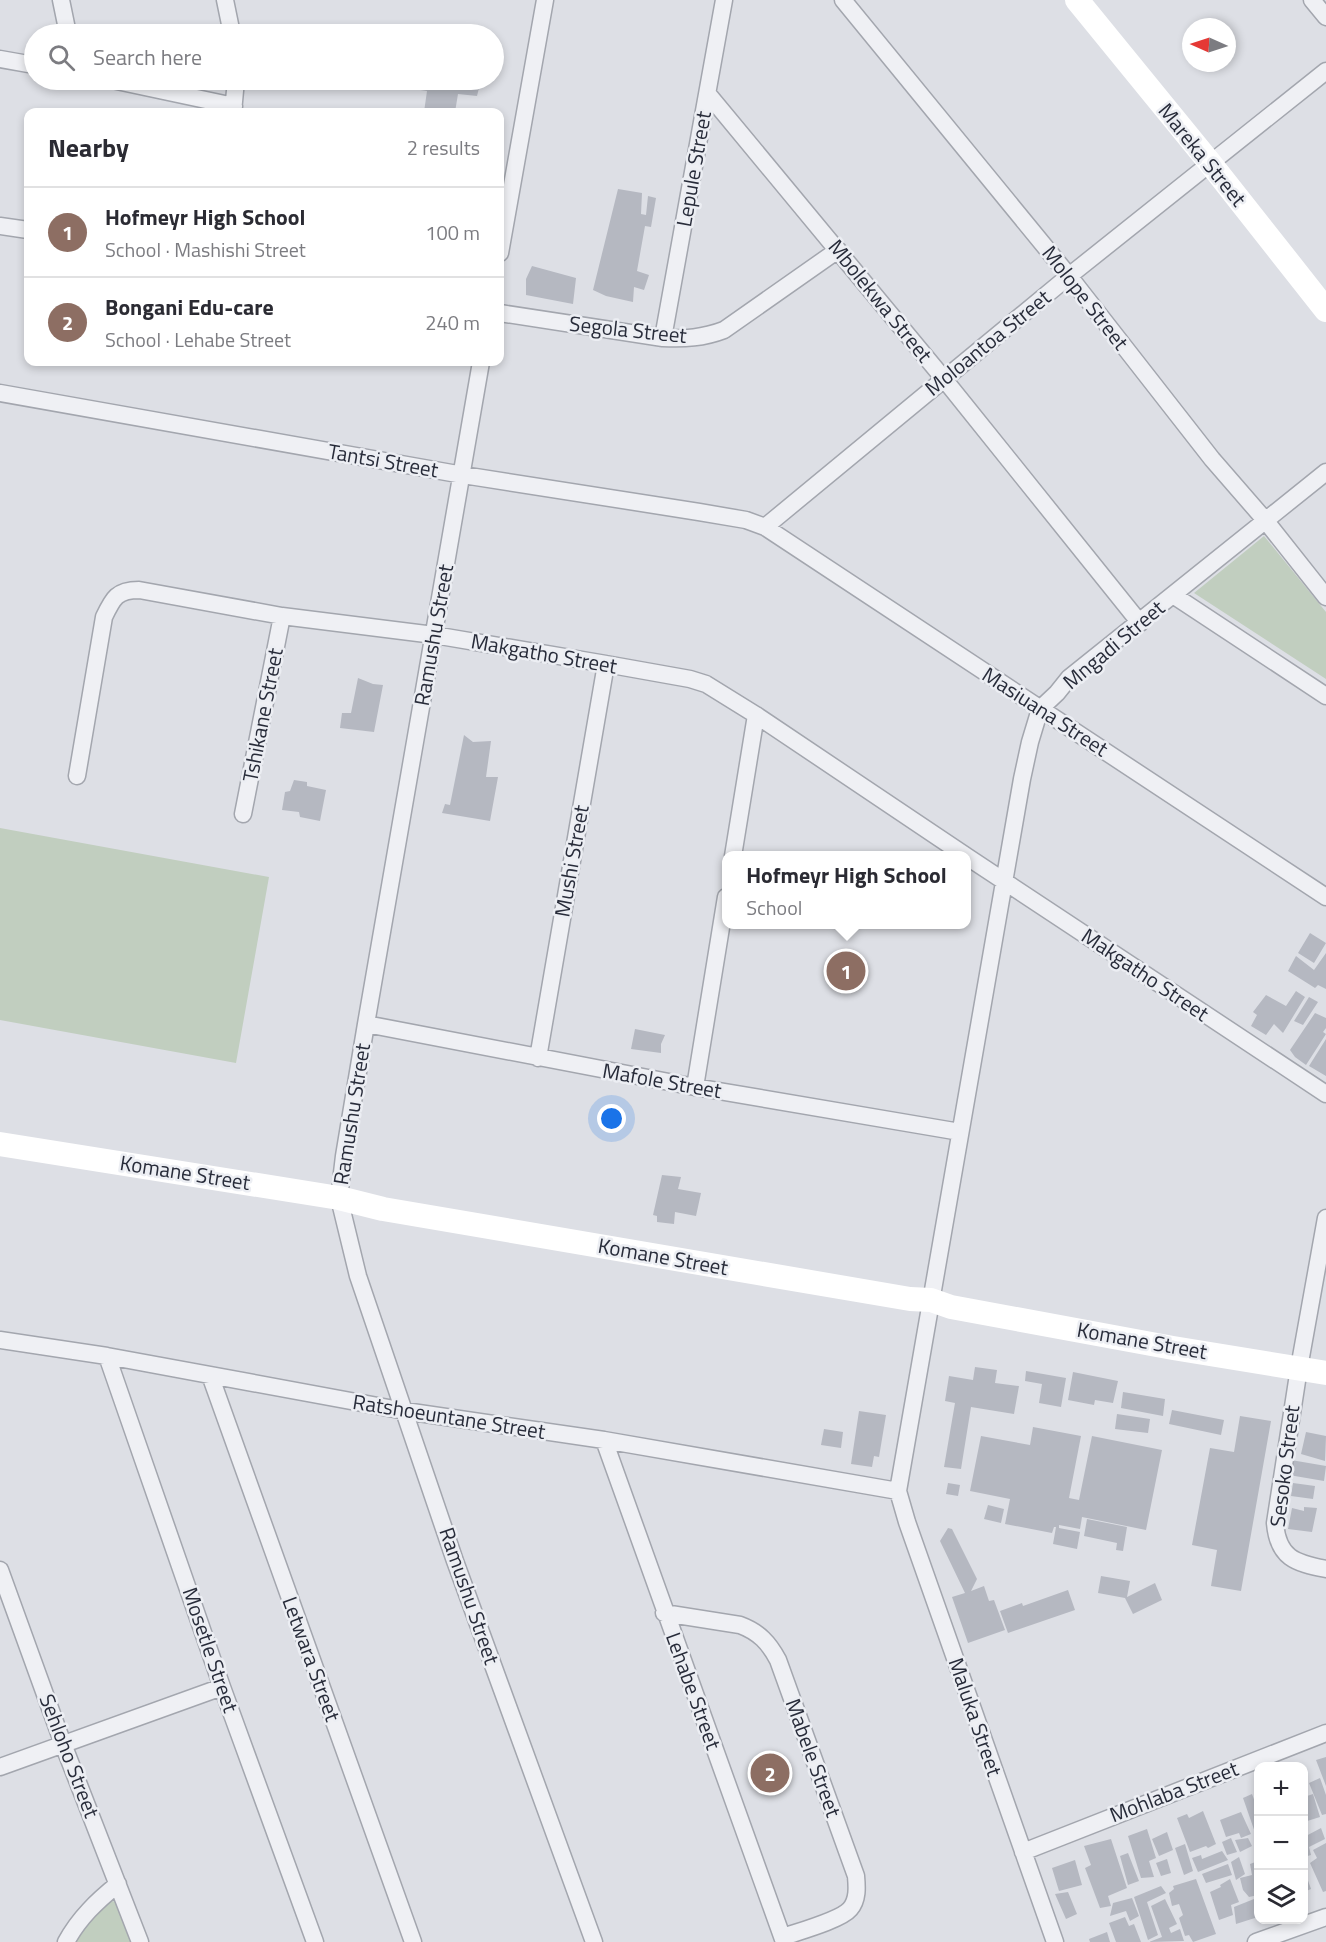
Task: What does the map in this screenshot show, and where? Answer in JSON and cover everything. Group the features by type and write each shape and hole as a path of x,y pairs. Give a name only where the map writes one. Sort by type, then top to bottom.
{"street":[{"path":"61,0 66,24"},
{"path":"225,0 230,24"},
{"path":"504,230 544,0"},
{"name":"Lepule Street","path":"663,338 724,0"},
{"name":"Molope Street","path":"843,0 1069,276 1212,459 1265,520 1326,597"},
{"name":"Mareka Street","path":"1077,0 1326,310"},
{"path":"1312,0 1326,17"},
{"path":"0,59 24,63"},
{"name":"Moloantoa Street","path":"765,527 1069,276 1326,71"},
{"path":"154,90 230,108"},
{"path":"234,108 235,90"},
{"name":"Mbolekwa Street","path":"708,94 944,379 1140,623"},
{"path":"0,226 24,230"},
{"name":"Segola Street","path":"504,314 663,338 705,337 724,330 838,250"},
{"name":"Ramushu Street","path":"480,366 366,1024 339,1198 358,1276 455,1561 594,1942"},
{"name":"Tantsi Street","path":"0,393 463,475 746,520 765,527"},
{"name":"Mngadi Street","path":"1040,709 1070,678 1326,472"},
{"name":"Masiuana Street","path":"765,527 1326,897"},
{"name":"Makgatho Street","path":"77,776 104,617 120,593 140,590 282,616 434,635 690,679 706,684 959,851"},
{"path":"1173,595 1326,696"},
{"name":"Tshikane Street","path":"243,814 282,616"},
{"name":"Mushi Street","path":"538,1058 606,664"},
{"path":"898,1491 1022,779 1040,709"},
{"path":"734,851 756,715"},
{"name":"Makgatho Street","path":"971,859 1326,1094"},
{"path":"695,1087 722,922"},
{"name":"Mafole Street","path":"366,1024 695,1087 960,1132"},
{"name":"Komane Street","path":"0,1144 339,1198 395,1211 910,1299 931,1300 963,1309 1173,1348 1326,1373"},
{"name":"Sesoko Street","path":"1326,1218 1299,1368 1275,1523 1276,1539 1290,1558 1304,1565 1326,1569"},
{"name":"Ratshoeuntane Street","path":"0,1340 107,1356 405,1411 604,1440 898,1491"},
{"name":"Mosetle Street","path":"107,1356 222,1687 315,1942"},
{"name":"Letwara Street","path":"210,1376 413,1942"},
{"name":"Lehabe Street","path":"604,1440 664,1613 783,1940"},
{"name":"Maluka Street","path":"898,1491 910,1533 1055,1942"},
{"name":"Sehloho Street","path":"0,1570 63,1744 140,1942"},
{"name":"Mabele Street","path":"664,1613 741,1625 752,1630 771,1647 778,1660 856,1876 857,1888 856,1898 850,1909 841,1916 783,1940"},
{"path":"0,1767 222,1687"},
{"name":"Mohlaba Street","path":"1023,1852 1326,1733"},
{"path":"66,1942 75,1925 95,1903 118,1884"},
{"path":"1256,1942 1326,1917"}],"green space":[{"path":"1264,536 1326,612 1326,679 1194,593"},
{"path":"0,828 269,877 236,1063 0,1020"},
{"path":"113,1901 122,1906 135,1942 72,1942 103,1904"}],"building":[{"path":"421,90 478,90 477,96 458,94 456,108 425,108 427,91"},
{"path":"618,189 642,193 641,214 646,215 648,196 656,198 651,227 645,226 637,271 649,275 644,290 634,287 633,302 606,296 593,290"},
{"path":"532,266 576,278 573,304 526,295 526,279"},
{"path":"358,678 383,685 374,732 340,728 342,713 351,713"},
{"path":"464,735 473,742 491,741 486,777 498,777 490,821 442,813 445,804 450,805"},
{"path":"294,780 307,782 307,786 326,790 320,821 300,817 299,812 282,810 285,792 290,791"},
{"path":"1310,933 1326,943 1314,963 1298,953"},
{"path":"1326,953 1326,989 1318,985 1315,988 1288,971 1296,956 1314,970"},
{"path":"1296,991 1305,997 1283,1033 1274,1024 1266,1035 1251,1026 1257,1015 1253,1012 1266,995 1286,1006"},
{"path":"1309,997 1318,1002 1303,1025 1294,1021"},
{"path":"1315,1013 1326,1018 1326,1028 1323,1032 1326,1034 1306,1065 1290,1050"},
{"path":"635,1029 665,1035 661,1044 661,1053 631,1049"},
{"path":"1326,1039 1326,1076 1309,1066"},
{"path":"662,1175 681,1177 678,1189 701,1193 696,1216 675,1212 674,1224 657,1222 657,1216 653,1215"},
{"path":"975,1367 997,1370 995,1383 1019,1386 1014,1414 971,1407 961,1469 944,1467 955,1403 945,1401 949,1376 973,1380"},
{"path":"1026,1371 1066,1378 1061,1407 1039,1403 1042,1384 1025,1381"},
{"path":"1073,1372 1118,1381 1113,1403 1095,1400 1094,1405 1068,1400"},
{"path":"1123,1392 1165,1399 1163,1416 1121,1408"},
{"path":"1172,1410 1224,1420 1221,1435 1169,1424"},
{"path":"859,1411 886,1415 879,1457 874,1456 872,1467 851,1464"},
{"path":"1117,1414 1150,1419 1148,1433 1115,1429"},
{"path":"1240,1416 1271,1421 1241,1591 1211,1586 1217,1550 1192,1545 1210,1448 1234,1452"},
{"path":"1033,1427 1081,1436 1069,1498 1079,1500 1092,1436 1162,1450 1146,1530 1082,1517 1080,1529 1059,1525 1059,1528 1080,1532 1077,1549 1053,1544 1056,1527 1052,1533 1005,1524 1010,1499 970,1491 981,1436 1030,1445"},
{"path":"824,1429 843,1432 841,1448 821,1445"},
{"path":"1306,1432 1326,1436 1325,1461 1301,1454"},
{"path":"1291,1460 1326,1466 1324,1481 1289,1475"},
{"path":"948,1483 960,1485 958,1496 946,1494"},
{"path":"1293,1483 1315,1486 1313,1499 1291,1496"},
{"path":"988,1505 1004,1509 1001,1523 984,1519"},
{"path":"1304,1507 1317,1508 1312,1532 1288,1529 1292,1508 1304,1511"},
{"path":"1087,1519 1127,1527 1123,1551 1116,1550 1117,1543 1084,1536"},
{"path":"948,1528 952,1529 977,1579 971,1591 984,1586 989,1601 994,1600 1005,1630 968,1643 952,1597 965,1593 940,1541"},
{"path":"1101,1576 1130,1581 1127,1597 1155,1583 1162,1600 1133,1614 1125,1598 1098,1593"},
{"path":"1068,1590 1075,1610 1008,1633 1000,1611 1022,1603 1023,1606"},
{"path":"1326,1757 1326,1786 1316,1760"},
{"path":"1320,1778 1326,1795 1326,1814 1322,1815 1309,1783"},
{"path":"1252,1794 1254,1799 1254,1830 1243,1798"},
{"path":"1313,1794 1320,1817 1308,1821 1308,1816 1308,1796"},
{"path":"1203,1811 1216,1844 1190,1852 1177,1818 1187,1814 1189,1818"},
{"path":"1241,1812 1251,1834 1241,1838 1239,1833 1226,1837 1220,1820"},
{"path":"1321,1828 1325,1839 1309,1847 1311,1855 1308,1856 1308,1835"},
{"path":"1147,1829 1156,1858 1149,1861 1154,1877 1141,1878 1128,1836"},
{"path":"1167,1832 1173,1850 1159,1856 1152,1839"},
{"path":"1231,1838 1237,1852 1227,1855 1222,1842"},
{"path":"1248,1838 1252,1846 1240,1852 1235,1840"},
{"path":"1111,1839 1127,1888 1108,1896 1111,1906 1100,1908 1085,1868 1091,1865 1084,1846"},
{"path":"1326,1843 1326,1891 1323,1892 1310,1863 1317,1858 1313,1850"},
{"path":"1185,1844 1193,1871 1184,1875 1175,1848"},
{"path":"1222,1851 1228,1860 1198,1872 1192,1858 1201,1855 1202,1859"},
{"path":"1128,1853 1139,1881 1128,1885 1120,1856"},
{"path":"1239,1857 1245,1874 1236,1880 1231,1862"},
{"path":"1167,1859 1171,1873 1161,1876 1156,1863"},
{"path":"1075,1860 1082,1885 1059,1891 1052,1868"},
{"path":"1254,1862 1254,1896 1249,1897 1243,1890 1240,1878 1252,1875 1250,1864"},
{"path":"1228,1864 1232,1875 1206,1883 1202,1874"},
{"path":"1196,1879 1216,1934 1193,1942 1189,1935 1185,1936 1179,1918 1183,1915 1179,1904 1172,1906 1169,1893 1174,1889 1173,1886"},
{"path":"1230,1879 1239,1902 1231,1905 1233,1915 1219,1920 1210,1892 1221,1887 1220,1885"},
{"path":"1161,1886 1166,1893 1147,1902 1158,1935 1148,1940 1134,1897"},
{"path":"1068,1892 1077,1914 1066,1919 1055,1894"},
{"path":"1132,1898 1139,1916 1130,1921 1126,1911 1110,1916 1113,1903"},
{"path":"1165,1899 1177,1924 1169,1928 1171,1933 1180,1929 1184,1941 1149,1942 1162,1937 1151,1906"},
{"path":"1254,1899 1254,1918 1236,1924 1234,1907"},
{"path":"1125,1917 1129,1926 1134,1924 1141,1942 1116,1942 1109,1923"},
{"path":"1107,1932 1110,1942 1090,1942 1089,1939"}],"place":[{"name":"Hofmeyr High School","path":"846,971"},
{"name":"Bongani Edu-care","path":"770,1773"}]}
